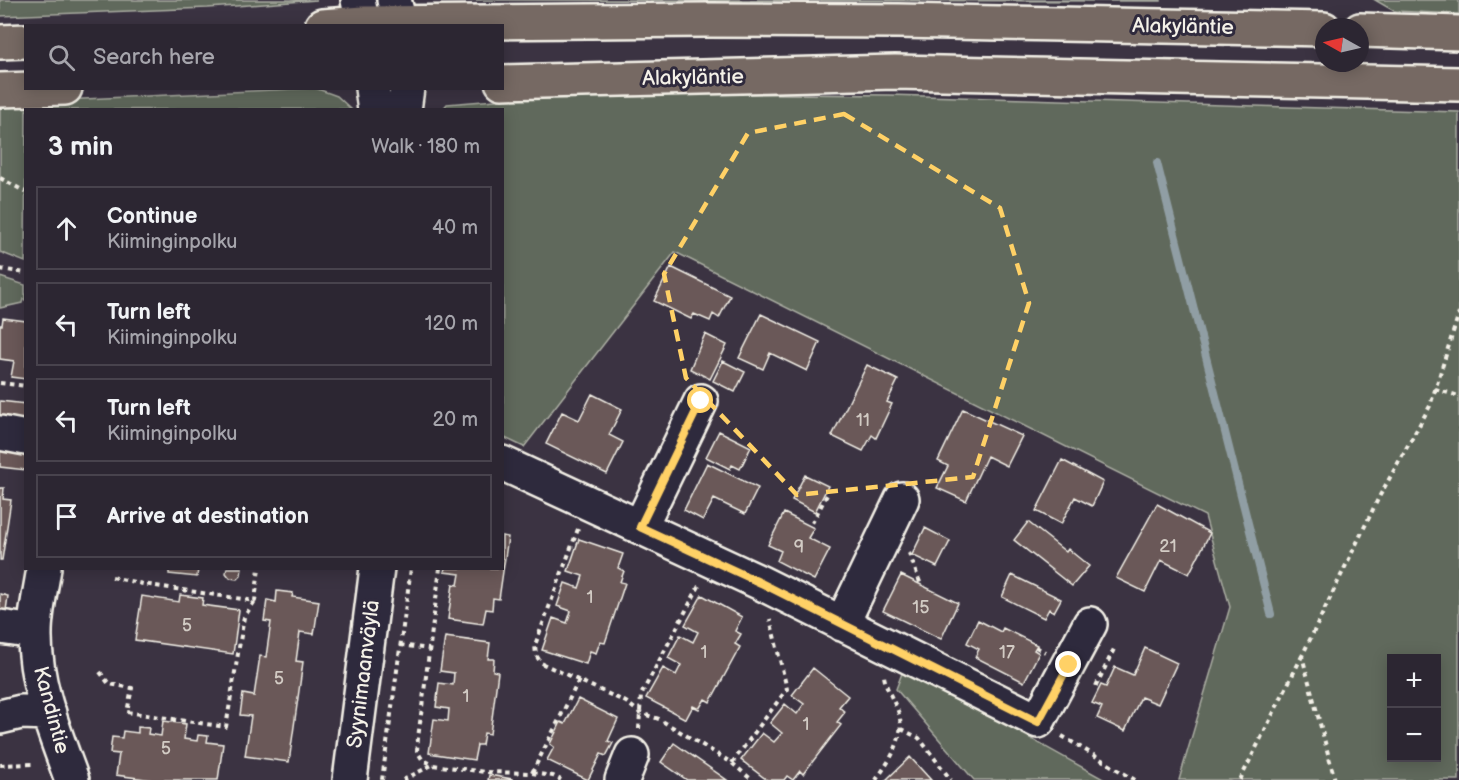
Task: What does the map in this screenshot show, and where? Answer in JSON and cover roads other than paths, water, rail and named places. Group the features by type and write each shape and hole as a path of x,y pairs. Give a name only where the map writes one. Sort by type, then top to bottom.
{"main road":[{"name":"Alakyläntie","path":"330,24 362,16 910,21 1315,29"},
{"path":"1369,30 1459,33"},
{"path":"0,42 24,41"},
{"name":"Alakyläntie","path":"504,82 895,72 1459,84"},
{"path":"0,90 24,89"}],"street":[{"path":"372,90 375,108"},
{"path":"404,108 406,90"},
{"path":"640,527 701,401"},
{"path":"0,433 24,438"},
{"path":"504,464 761,583 1038,722 1090,624"},
{"path":"842,624 902,499"},
{"name":"Kandintie","path":"44,570 34,632 40,681 52,727 72,780"},
{"name":"Syynimaanväylä","path":"350,780 377,570"},
{"path":"0,627 34,632"},
{"path":"0,717 21,712 49,713"}],"waterway":[{"path":"1157,163 1271,614"}]}
